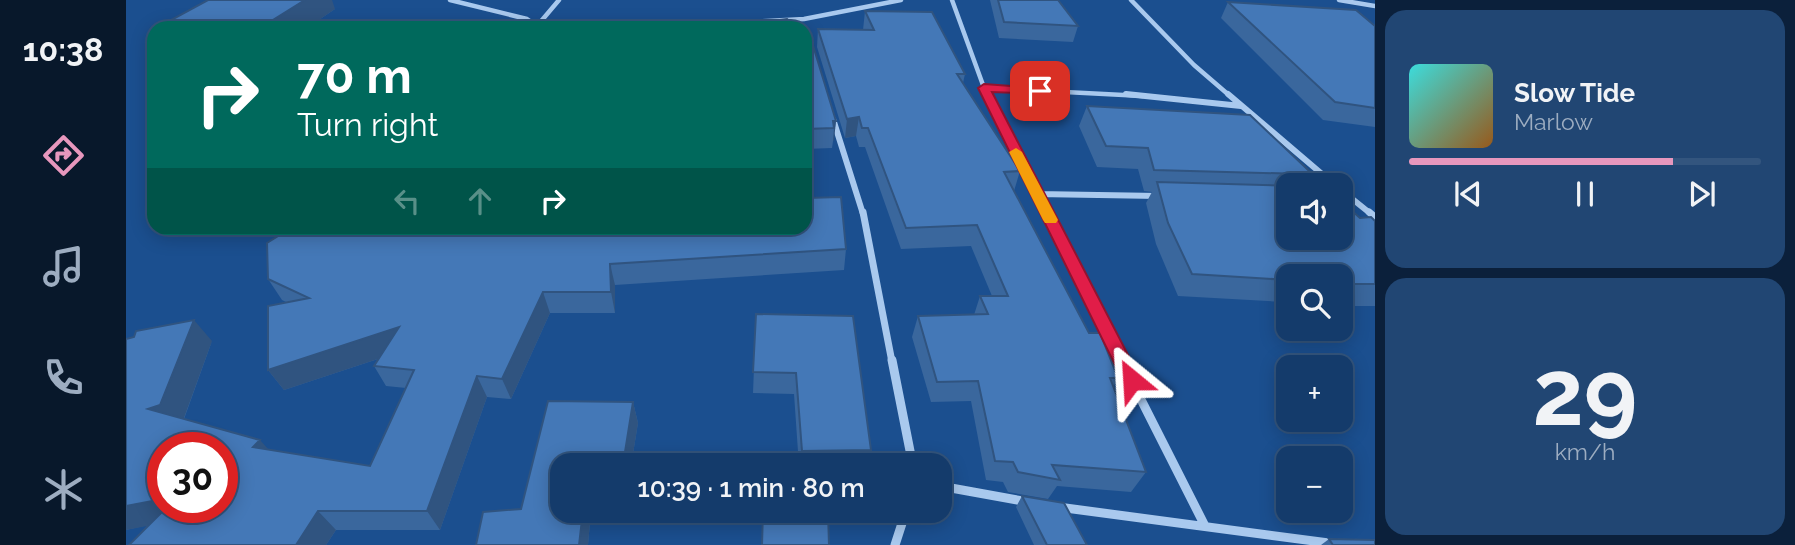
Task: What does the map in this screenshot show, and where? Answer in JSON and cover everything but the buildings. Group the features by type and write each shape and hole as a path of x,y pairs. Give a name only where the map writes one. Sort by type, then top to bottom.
{"street":[{"path":"450,0 530,21"},
{"path":"541,21 559,0"},
{"path":"764,21 870,9 901,0"},
{"path":"952,0 984,88 1205,526"},
{"path":"1131,0 1194,65 1321,173"},
{"path":"1339,0 1375,6"},
{"path":"984,88 1127,94 1242,106"},
{"path":"830,110 862,209 910,453"},
{"path":"1037,194 1168,196"},
{"path":"1353,199 1375,217"},
{"path":"1353,204 1359,204"},
{"path":"952,488 1041,505 1344,545"},
{"path":"895,545 902,523"}],"slow traffic":[{"path":"1016,152 1051,220"}],"route":[{"path":"1040,91 984,88 1132,380"}]}
